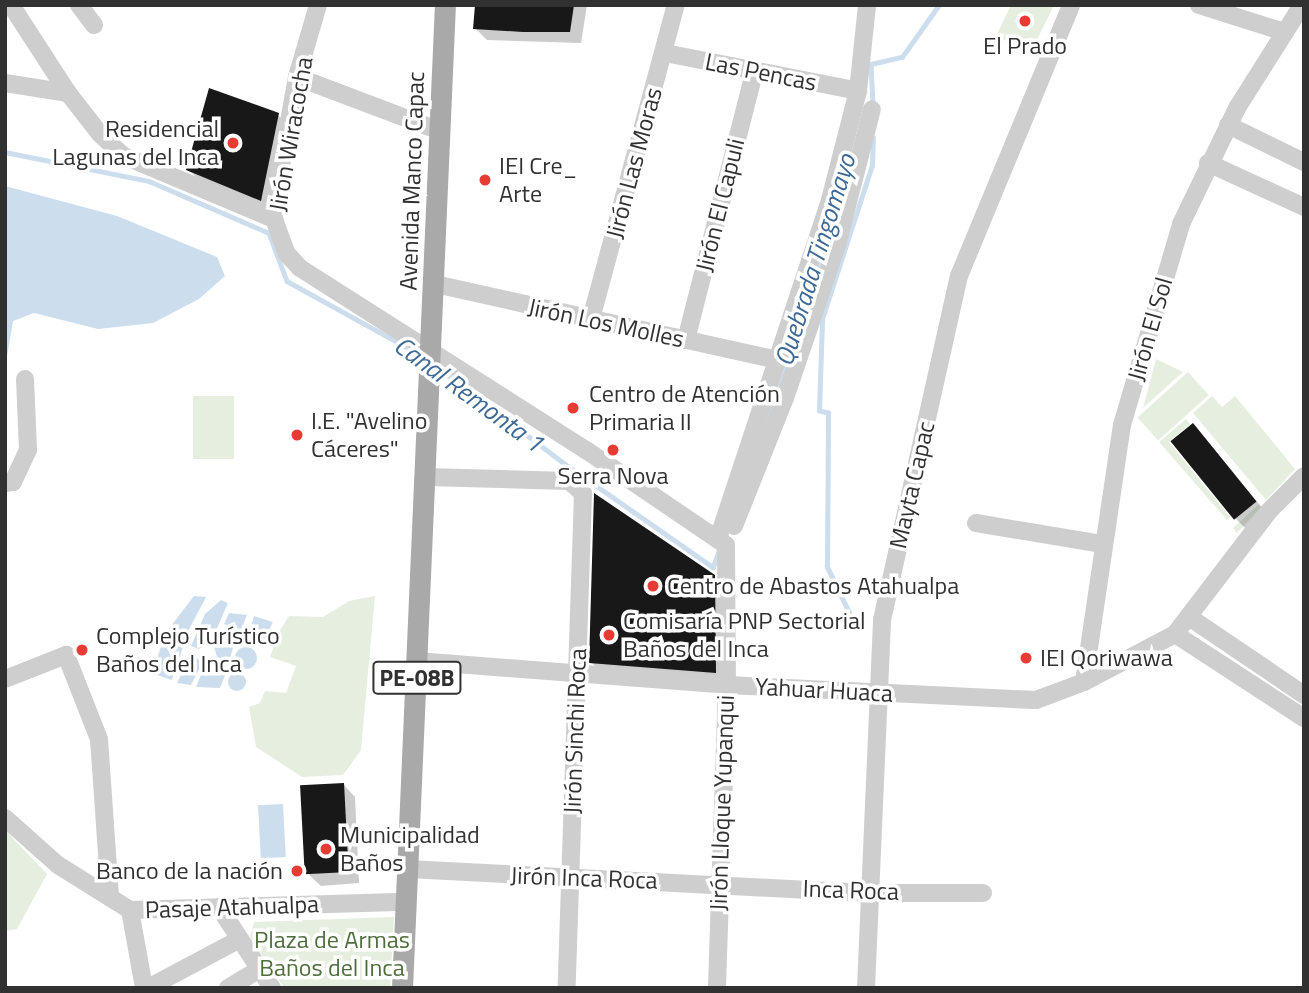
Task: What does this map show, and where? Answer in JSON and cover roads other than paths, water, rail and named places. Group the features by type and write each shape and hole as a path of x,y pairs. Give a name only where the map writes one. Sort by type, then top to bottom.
{"main road":[{"name":"Avenida Manco Capac","path":"402,988 432,359 445,5"}],"street":[{"path":"11,5 68,93 100,134 124,156 274,219"},
{"path":"79,5 94,25 102,5"},
{"name":"Jirón Wiracocha","path":"318,5 297,77 274,219 287,254 300,268 432,359 722,542"},
{"name":"Jirón Las Moras","path":"591,320 676,5"},
{"path":"722,542 830,200 858,90 867,5"},
{"name":"Mayta Capac","path":"866,988 882,620 959,276 1071,5"},
{"path":"1199,5 1284,32"},
{"name":"Jirón El Sol","path":"1084,682 1101,544 1122,425 1181,224 1228,125 1302,5"},
{"name":"Las Pencas","path":"665,53 858,90"},
{"name":"Jirón El Capuli","path":"685,340 755,70"},
{"path":"297,77 440,131"},
{"path":"5,83 68,93"},
{"path":"722,542 785,398 824,283 872,109"},
{"path":"1228,125 1304,162"},
{"path":"1208,163 1304,207"},
{"name":"Jirón Los Molles","path":"435,284 778,360"},
{"path":"5,483 13,482 28,450 26,379"},
{"path":"1304,476 1269,511 1175,634 1304,718"},
{"name":"Jirón Sinchi Roca","path":"426,477 569,481 583,493 567,988"},
{"path":"976,523 1101,544"},
{"name":"Jirón Lloque Yupanqui","path":"717,988 727,685 722,542"},
{"path":"1189,617 1304,695"},
{"name":"Yahuar Huaca","path":"418,661 727,685 1036,700 1084,682 1175,634"},
{"path":"5,679 66,655 99,739 110,898"},
{"name":"Pasaje Atahualpa","path":"5,818 58,865 130,911 406,902"},
{"name":"Jirón Inca Roca","path":"408,869 572,880 719,883"},
{"name":"Inca Roca","path":"719,883 870,893 983,893"},
{"path":"219,908 272,988"},
{"path":"130,911 146,988 240,939"},
{"path":"228,988 260,969"}],"water":[{"path":"5,186 117,216 217,257 225,276 199,299 153,323 98,329 34,313 13,321 5,369"},
{"path":"194,596 206,597 182,643 164,635"},
{"path":"221,600 228,603 211,642 199,649 191,646 205,614"},
{"path":"229,613 247,615 241,630 224,624"},
{"path":"254,616 273,622 262,644 248,637"},
{"path":"222,630 236,637 229,662 217,657 214,647"},
{"path":"163,641 183,648 172,680 152,673"},
{"path":"246,647 254,650 257,658 254,666 246,669 238,666 235,658 238,650"},
{"path":"192,652 202,664 191,685 177,683"},
{"path":"214,662 228,668 220,688 196,687 205,665"},
{"path":"233,673 241,673 246,682 244,689 233,691 228,686 228,678"},
{"path":"283,804 286,857 261,858 258,805"}],"waterway":[{"path":"871,64 902,57 939,5"},
{"path":"871,64 873,105"},
{"path":"852,619 827,567 828,413 819,411 822,319 872,165 873,138"},
{"name":"Canal Remonta 1","path":"5,152 149,181 269,233 287,281 412,350"},
{"name":"Quebrada Tingomayo","path":"768,415 827,238"},
{"name":"Quebrada Tingomayo","path":"437,367 568,466 713,567 719,550"}],"place":[{"name":"El Prado","path":"1025,21"},
{"name":"Residencial Lagunas del Inca","path":"233,143"},
{"name":"IEI Cre_ Arte","path":"485,180"},
{"name":"Centro de Atención Primaria II","path":"573,408"},
{"name":"I.E. \"Avelino Cáceres\"","path":"297,435"},
{"name":"Serra Nova","path":"613,450"},
{"name":"Centro de Abastos Atahualpa","path":"653,586"},
{"name":"Comisaría PNP Sectorial Baños del Inca","path":"609,635"},
{"name":"Complejo Turístico Baños del Inca","path":"82,650"},
{"name":"IEI Qoriwawa","path":"1026,658"},
{"name":"Municipalidad Baños","path":"326,849"},
{"name":"Banco de la nación","path":"297,871"}],"park label":[{"name":"Plaza de Armas Baños del Inca","path":"332,954"}]}
